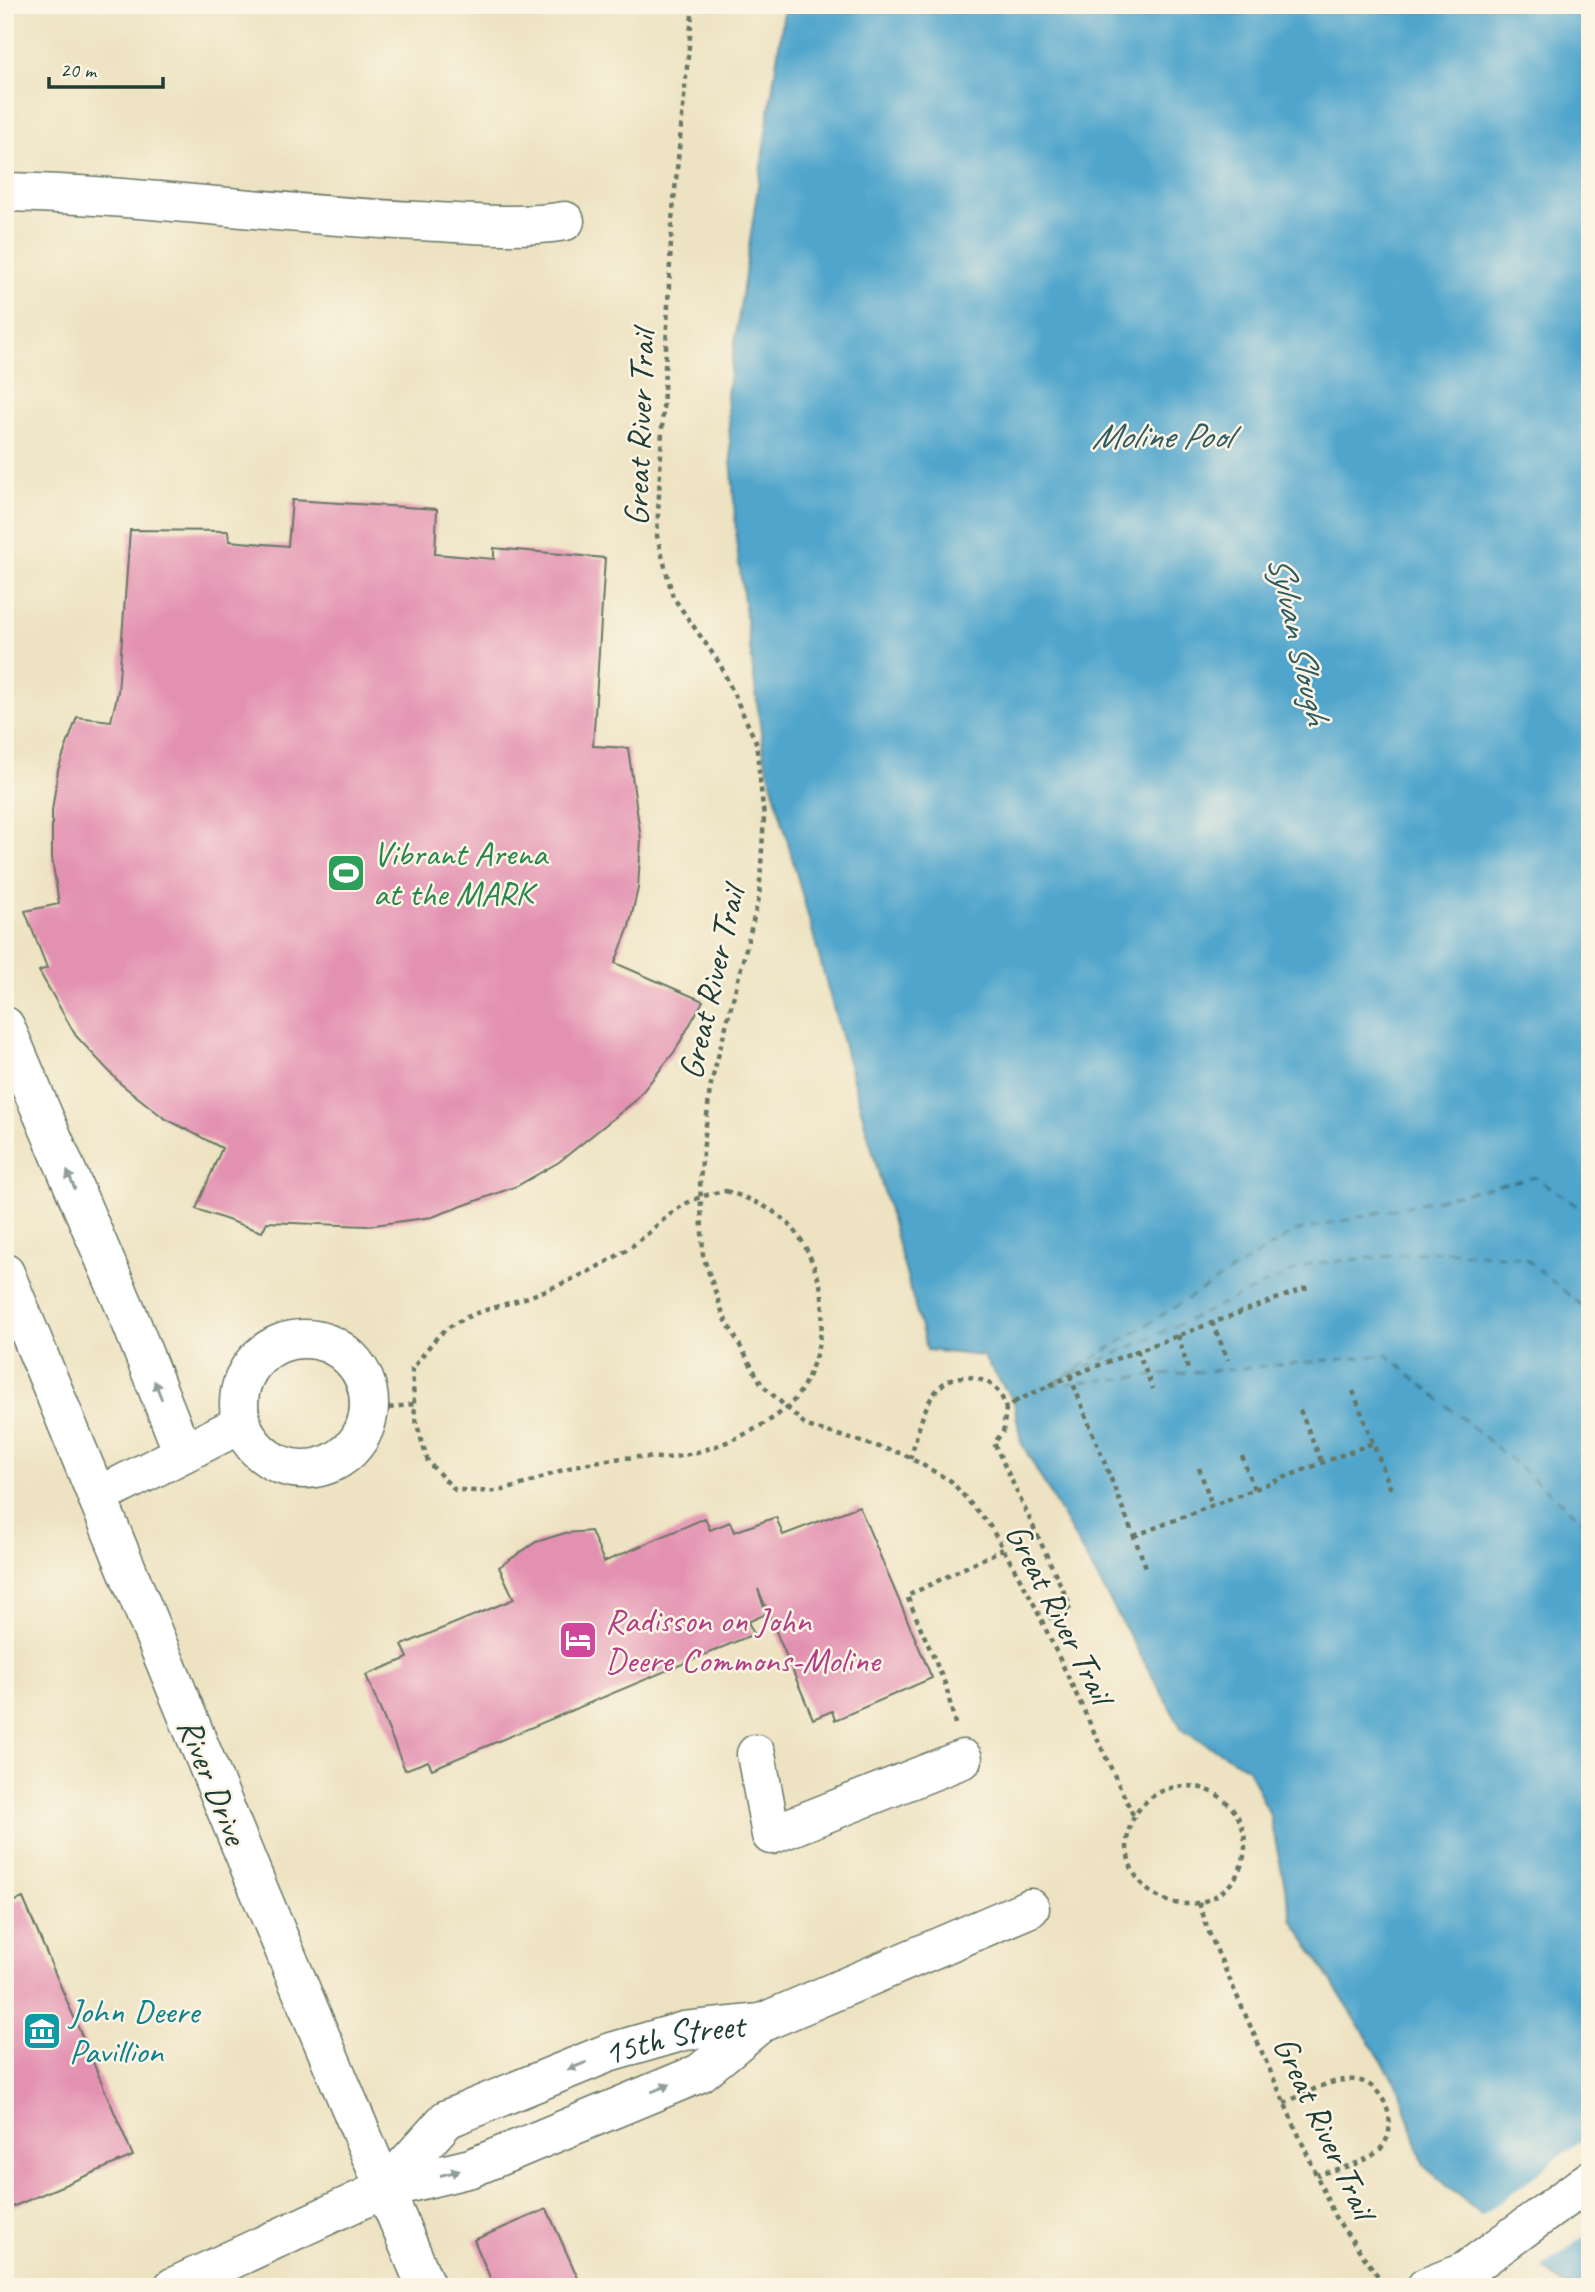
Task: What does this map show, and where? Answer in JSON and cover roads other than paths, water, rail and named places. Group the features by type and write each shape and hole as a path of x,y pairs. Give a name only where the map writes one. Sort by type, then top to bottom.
{"street":[{"path":"5,192 84,194 365,218 532,226 565,221"},
{"path":"5,1026 127,1312 183,1453"},
{"name":"River Drive","path":"5,1273 426,2287"},
{"path":"305,1339 327,1343 347,1355 363,1377 369,1411 363,1433 349,1451 330,1464 301,1470 279,1465 260,1453 241,1424 239,1402 243,1380 255,1361 283,1342 305,1339"},
{"path":"97,1497 241,1424"},
{"path":"756,1754 771,1835 963,1759"},
{"path":"761,2023 1030,1908"},
{"name":"15th Street","path":"384,2189 447,2119 608,2053 684,2031 761,2023"},
{"name":"15th Street","path":"173,2287 384,2189 471,2168 700,2073 761,2023"},
{"path":"1426,2287 1459,2279 1590,2179"}],"water":[{"name":"Moline Pool","path":"785,5 1590,5 1590,2287 1566,2287 1424,2166 1399,2088 1292,1919 1270,1815 1248,1768 1183,1731 1021,1442 1014,1402 983,1356 927,1350 764,755 737,548 727,395"}],"place":[{"name":"Vibrant Arena at the MARK","path":"346,873"},
{"name":"Radisson on John Deere Commons-Moline","path":"578,1640"},
{"name":"John Deere Pavillion","path":"42,2031"}],"water label":[{"name":"Sylvan Slough","path":"1300,639"}]}
